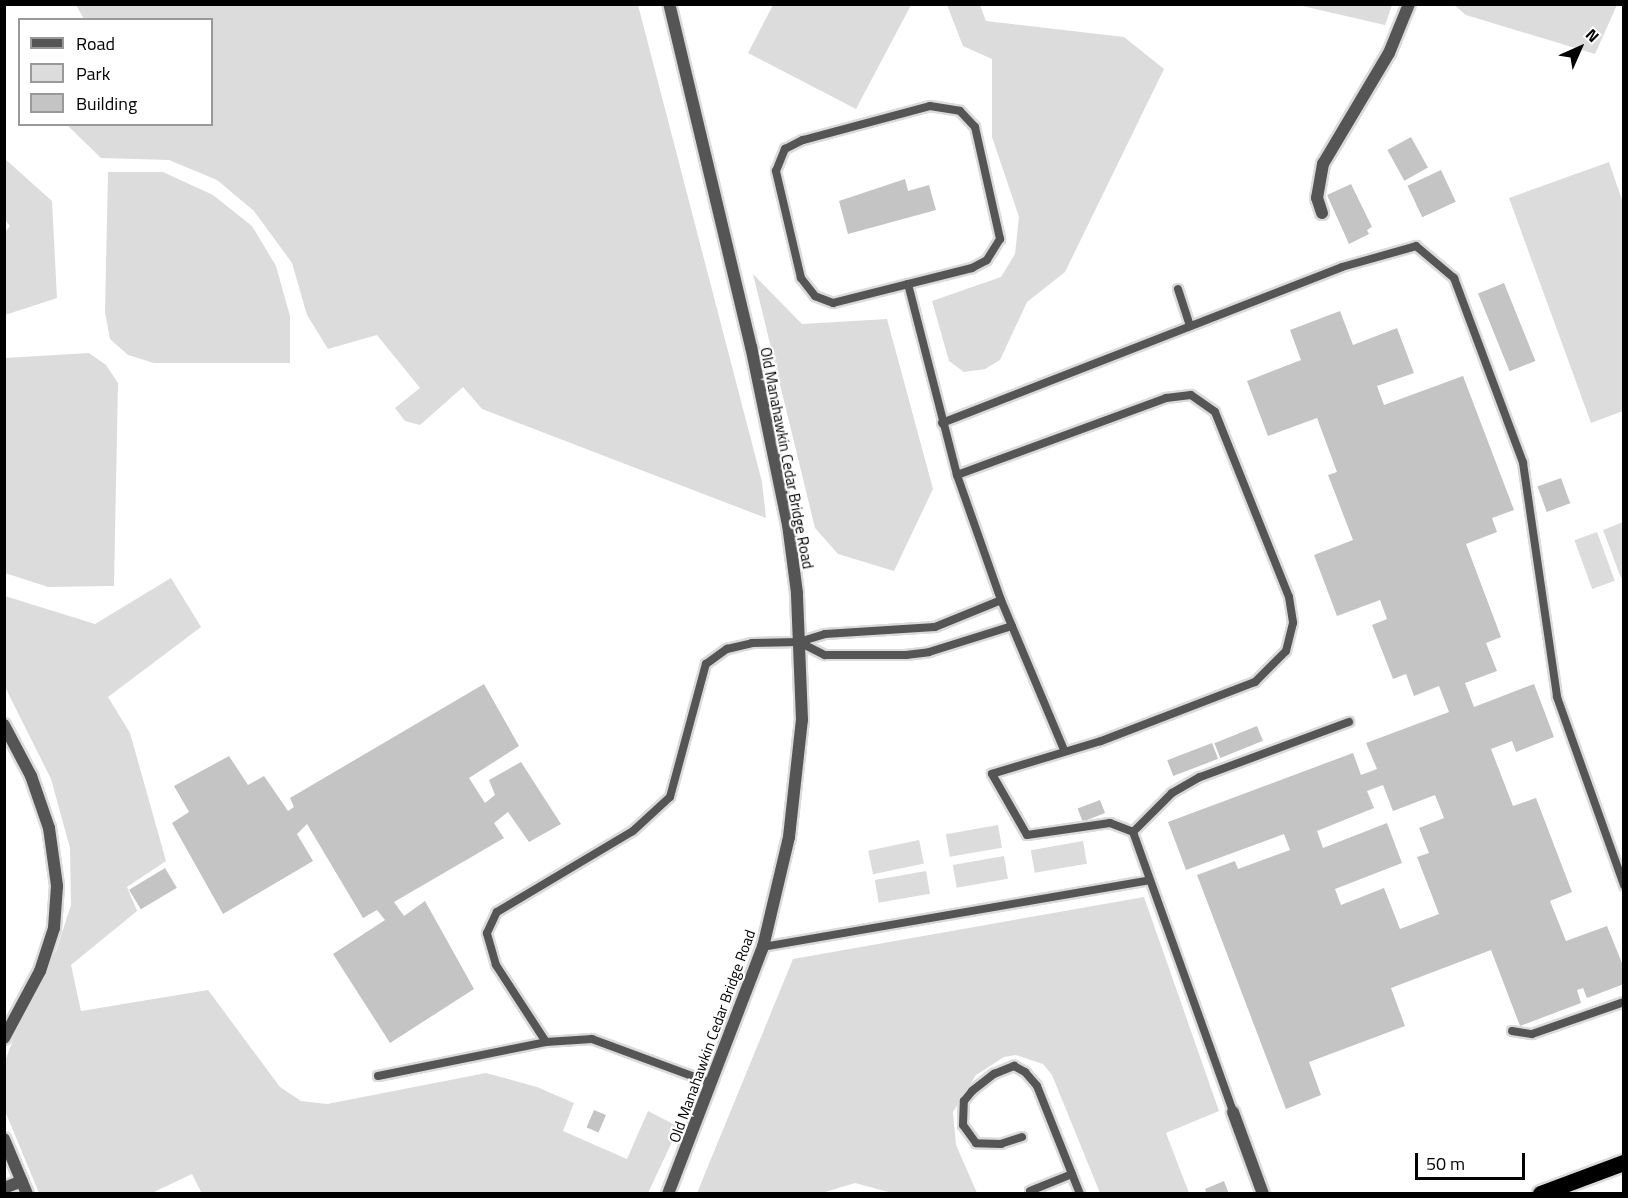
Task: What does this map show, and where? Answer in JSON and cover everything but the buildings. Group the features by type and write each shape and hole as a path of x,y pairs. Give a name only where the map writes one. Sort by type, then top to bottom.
{"highway":[{"path":"1541,1194 1623,1163"}],"street":[{"name":"Old Manahawkin Cedar Bridge Road","path":"668,1194 763,947 789,837 802,720 800,642 788,525 751,347 669,4"},
{"path":"1322,213 1317,198 1323,164 1389,53 1409,4"},
{"path":"4,725 31,776 49,828 57,886 54,927 40,971 4,1038"},
{"path":"1233,1112 1263,1194"},
{"path":"4,1139 27,1194"},
{"path":"4,1188 22,1181"}],"lane":[{"path":"930,106 960,111 975,128 1000,239 987,260 972,268 908,284 833,303 815,296 801,278 776,171 785,149 803,140 930,106"},
{"path":"942,423 1326,273 1416,246 1454,278 1523,463 1557,697 1623,885"},
{"path":"908,284 957,475 1000,600 1064,750"},
{"path":"1178,289 1191,326"},
{"path":"957,475 1166,398 1191,395 1215,412 1289,597 1293,623 1286,651 1255,682 1101,741 1064,750 992,774 1027,835 1110,823 1133,832"},
{"path":"546,1042 496,965 487,933 497,912 633,831 670,797 706,664 727,649 752,643 800,642 825,634 935,627 1000,600"},
{"path":"800,642 825,655 906,655 938,650 1012,626"},
{"path":"1133,832 1172,793 1200,777 1349,722"},
{"path":"1133,832 1233,1112"},
{"path":"763,947 1149,880"},
{"path":"1512,1031 1532,1034 1623,1002"},
{"path":"378,1076 546,1042 592,1039 711,1083"},
{"path":"1022,1137 1001,1144 976,1143 963,1125 964,1101 972,1091 994,1074 1014,1066 1025,1072 1037,1086 1080,1194"},
{"path":"1030,1191 1072,1173"}],"green space":[{"path":"76,5 638,5 762,482 766,518 482,409 463,387 420,425 405,421 395,408 420,388 377,335 328,349 307,315 292,263 254,211 217,180 169,160 101,158 68,126 213,126 213,18 83,18"},
{"path":"773,5 911,5 856,109 748,53"},
{"path":"947,5 980,5 986,21 1124,37 1164,69 1065,272 1027,302 1000,360 985,369 964,372 949,361 932,301 1001,277 1015,254 1019,217 992,137 992,59 963,46"},
{"path":"1298,5 1392,5 1385,25"},
{"path":"1454,5 1617,5 1595,54 1466,15"},
{"path":"5,159 52,201 57,298 5,315 5,232 10,226 5,220"},
{"path":"1609,162 1623,203 1623,411 1591,423 1509,198"},
{"path":"108,172 163,172 213,195 252,226 276,266 290,316 290,363 154,363 128,355 110,339 105,312"},
{"path":"753,274 802,324 887,319 933,489 894,571 838,554 815,528"},
{"path":"89,353 106,365 118,383 114,586 48,587 5,573 5,358"},
{"path":"1623,522 1624,578 1621,578 1603,530"},
{"path":"1597,532 1615,581 1592,589 1574,540"},
{"path":"171,578 201,627 108,697 130,733 166,861 127,887 137,911 71,965 81,1011 208,990 280,1087 301,1101 327,1104 486,1073 537,1087 574,1103 563,1131 627,1159 648,1111 679,1127 648,1193 202,1194 192,1174 152,1193 39,1193 5,1111 5,1061 23,1014 56,951 71,905 70,848 51,779 5,687 5,596 95,624"},
{"path":"998,825 1002,848 950,857 946,834"},
{"path":"919,840 924,863 873,874 868,851"},
{"path":"1083,841 1087,864 1035,873 1031,850"},
{"path":"1004,856 1008,879 957,888 953,865"},
{"path":"926,871 930,894 879,903 875,880"},
{"path":"1144,897 1219,1111 1166,1133 1189,1193 1100,1193 1052,1075 1043,1064 1016,1055 1004,1057 976,1075 953,1112 956,1145 977,1193 892,1193 855,1183 822,1193 697,1193 793,959"}]}
